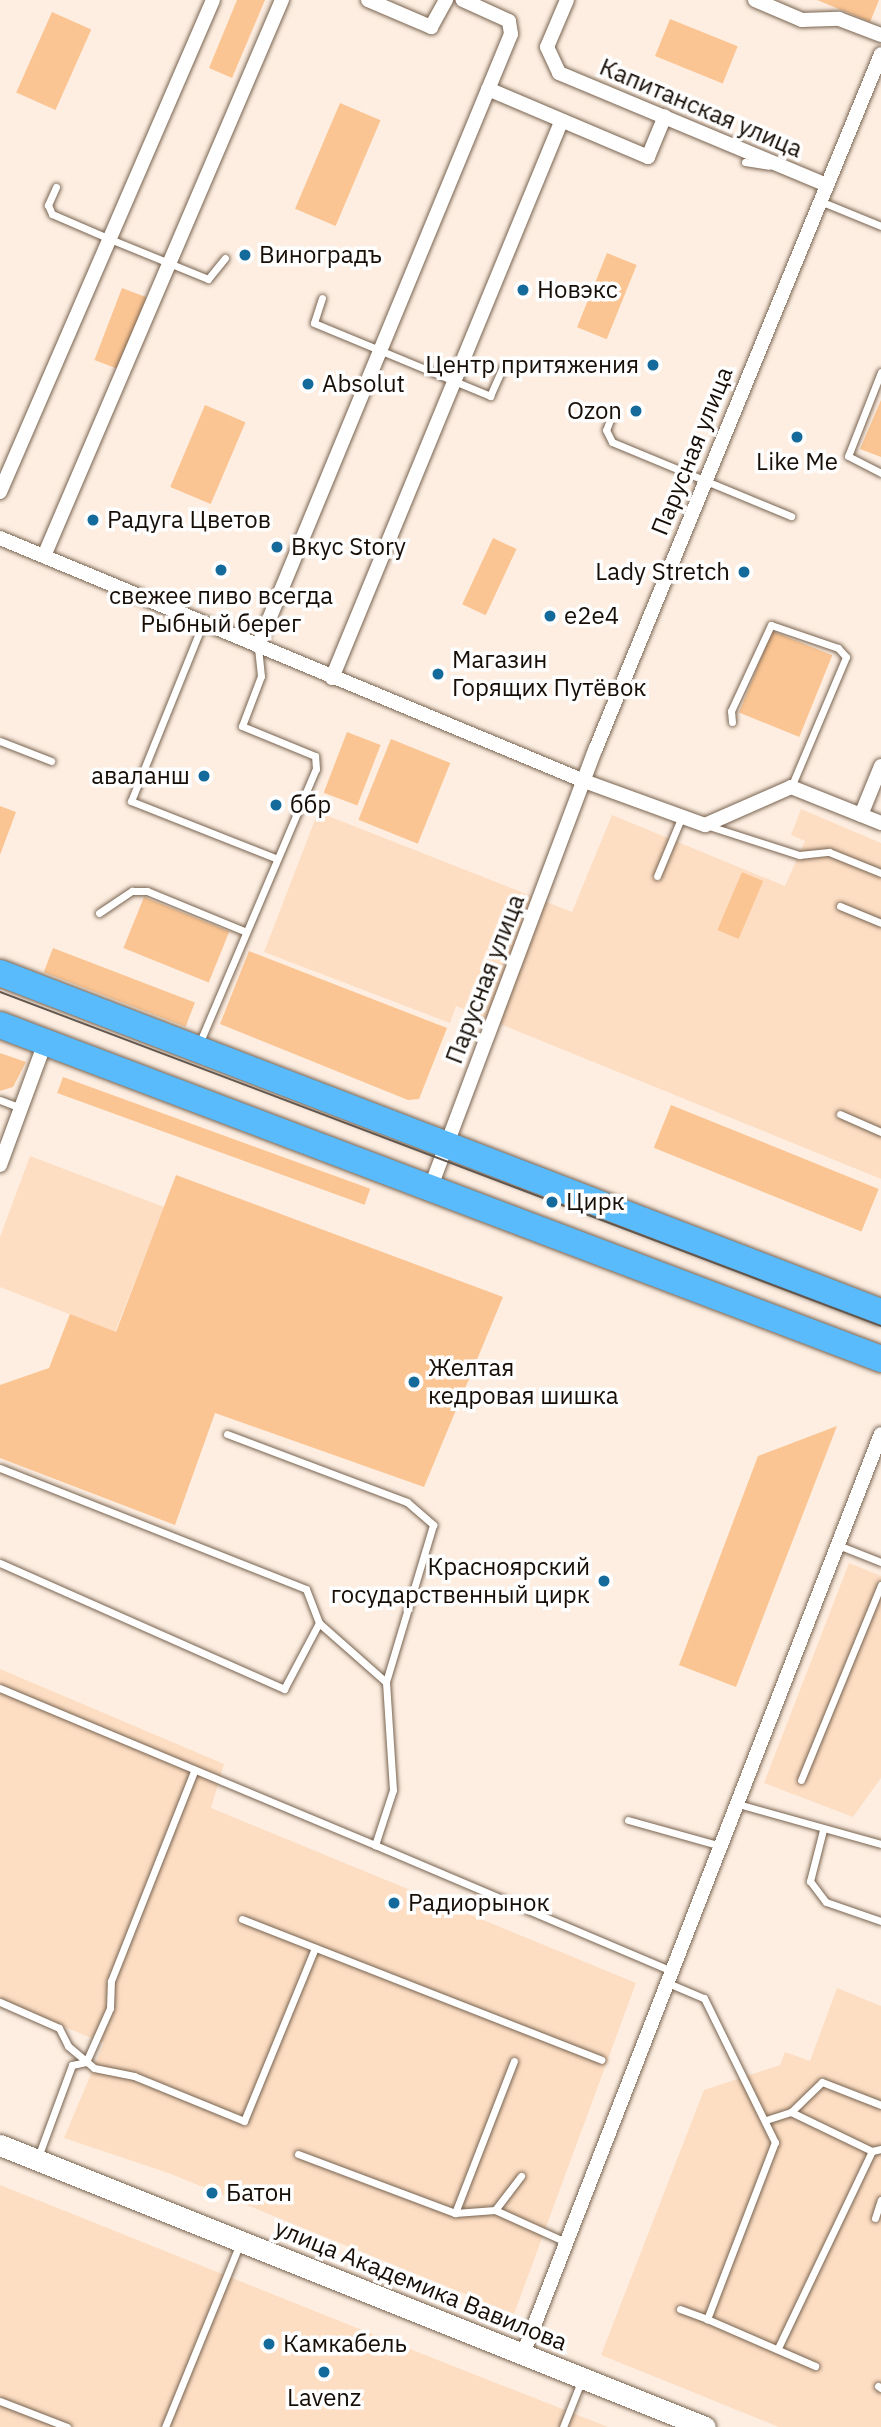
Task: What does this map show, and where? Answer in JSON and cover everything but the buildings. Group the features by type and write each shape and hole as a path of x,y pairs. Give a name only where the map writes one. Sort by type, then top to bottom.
{"highway":[{"path":"0,973 448,1142 881,1312"},
{"path":"0,1025 881,1359"}],"street":[{"path":"0,492 213,0"},
{"path":"44,556 282,0"},
{"path":"368,0 431,27 446,0"},
{"path":"258,646 511,34 509,21 463,0"},
{"name":"Капитанская улица","path":"567,0 547,47 559,74 825,184"},
{"path":"755,0 802,20 839,19 881,35"},
{"name":"Парусная улица","path":"430,1189 584,781 818,201 881,54"},
{"path":"488,89 648,157 665,116"},
{"path":"332,678 456,383 561,121"},
{"path":"0,538 584,781 705,825 791,787 881,823"},
{"path":"861,815 881,766"},
{"path":"0,1165 45,1043"},
{"path":"523,2354 881,1434"},
{"name":"улица Академика Вавилова","path":"0,2145 705,2427"}],"lane":[{"path":"745,162 784,169"},
{"path":"56,187 48,205 52,214 110,239 208,279 225,258"},
{"path":"818,201 881,226"},
{"path":"322,298 314,323 490,396 503,367"},
{"path":"881,372 848,450 854,461 881,473"},
{"path":"613,412 606,430 612,442 791,516"},
{"path":"202,623 131,801 275,858"},
{"path":"732,722 731,711 771,625 838,648 846,657 791,787"},
{"path":"197,1048 275,858 288,842 315,757 242,726 261,676 258,646"},
{"path":"0,741 51,761"},
{"path":"657,876 682,815"},
{"path":"705,825 799,855 829,852 881,873"},
{"path":"99,913 132,891 147,891 244,931"},
{"path":"840,906 881,923"},
{"path":"0,1100 21,1108"},
{"path":"840,1114 881,1132"},
{"path":"227,1434 407,1502 433,1525 386,1682 393,1790 374,1845"},
{"path":"0,1468 306,1589 319,1623 386,1682"},
{"path":"837,1545 881,1562"},
{"path":"0,1563 284,1689 319,1623"},
{"path":"801,1780 881,1585"},
{"path":"0,1688 374,1845 671,1978 704,1998 775,2142 707,2319"},
{"path":"86,2062 194,1771"},
{"path":"738,1804 823,1830 881,1844"},
{"path":"628,1819 721,1846"},
{"path":"823,1830 810,1881 826,1902 881,1921"},
{"path":"243,1919 601,2060"},
{"path":"0,2002 59,2028 86,2062 244,2121 315,1948"},
{"path":"455,2213 513,2061"},
{"path":"37,2161 72,2065 86,2062"},
{"path":"766,2120 791,2112 822,2082 881,2105"},
{"path":"791,2112 872,2151 881,2149"},
{"path":"778,2348 872,2151"},
{"path":"298,2154 455,2213 495,2210 566,2242"},
{"path":"495,2210 521,2176"},
{"path":"875,2218 881,2200"},
{"path":"165,2427 240,2242"},
{"path":"680,2309 778,2348 815,2367"},
{"path":"563,2427 582,2378"},
{"path":"0,2400 67,2427"}],"shaded area":[{"path":"237,0 265,0 232,78 209,68"},
{"path":"817,0 879,0 870,22"},
{"path":"52,12 91,29 55,110 16,92"},
{"path":"670,19 738,46 723,83 655,56"},
{"path":"340,103 381,120 336,226 295,209"},
{"path":"607,253 637,265 607,339 577,327"},
{"path":"122,288 146,297 119,369 94,360"},
{"path":"881,400 881,457 860,449"},
{"path":"205,405 246,422 211,504 170,487"},
{"path":"493,538 517,549 486,615 462,604"},
{"path":"772,631 832,655 799,737 739,713"},
{"path":"347,732 381,745 357,806 324,793"},
{"path":"391,739 450,763 418,844 358,820"},
{"path":"0,806 16,812 0,855"},
{"path":"801,809 881,843 881,1179 456,1006 450,1023 264,952 318,812 572,912 612,815 785,886 805,841 791,835"},
{"path":"742,872 763,881 739,939 717,930"},
{"path":"144,897 229,931 209,982 123,948"},
{"path":"53,948 195,1002 186,1027 44,972"},
{"path":"249,951 447,1028 419,1099 408,1100 220,1024"},
{"path":"0,1053 26,1062 13,1087 0,1091"},
{"path":"63,1077 370,1189 364,1205 57,1093"},
{"path":"671,1105 879,1189 861,1232 654,1148"},
{"path":"30,1156 164,1207 115,1332 0,1287 0,1237"},
{"path":"176,1175 503,1297 424,1487 215,1413 175,1525 0,1458 0,1385 49,1368 70,1314 116,1332"},
{"path":"837,1426 736,1687 679,1665 758,1456"},
{"path":"849,1563 881,1576 881,1778 853,1817 764,1783"},
{"path":"0,1669 224,1764 211,1808 636,1983 514,2314 171,2174 64,2138 104,2043 0,2001"},
{"path":"837,1988 881,2006 881,2427 779,2427 601,2355 704,2090 780,2065 785,2052 810,2061"},
{"path":"0,2185 382,2338 608,2427 0,2427"}],"tram line":[{"path":"0,992 881,1326"}],"place":[{"name":"Виноградъ","path":"245,255"},
{"name":"Новэкс","path":"523,290"},
{"name":"Центр притяжения","path":"653,365"},
{"name":"Absolut","path":"308,384"},
{"name":"Ozon","path":"636,411"},
{"name":"Like Me","path":"797,437"},
{"name":"Радуга Цветов","path":"93,520"},
{"name":"Вкус Story","path":"277,547"},
{"name":"свежее пиво всегда Рыбный берег","path":"221,570"},
{"name":"Lady Stretch","path":"744,572"},
{"name":"е2е4","path":"550,616"},
{"name":"Магазин Горящих Путёвок","path":"438,674"},
{"name":"аваланш","path":"204,776"},
{"name":"ббр","path":"276,805"},
{"name":"Цирк","path":"552,1202"},
{"name":"Желтая кедровая шишка","path":"414,1382"},
{"name":"Красноярский государственный цирк","path":"604,1581"},
{"name":"Радиорынок","path":"394,1903"},
{"name":"Батон","path":"212,2193"},
{"name":"Камкабель","path":"269,2344"},
{"name":"Lavenz","path":"324,2372"}]}
